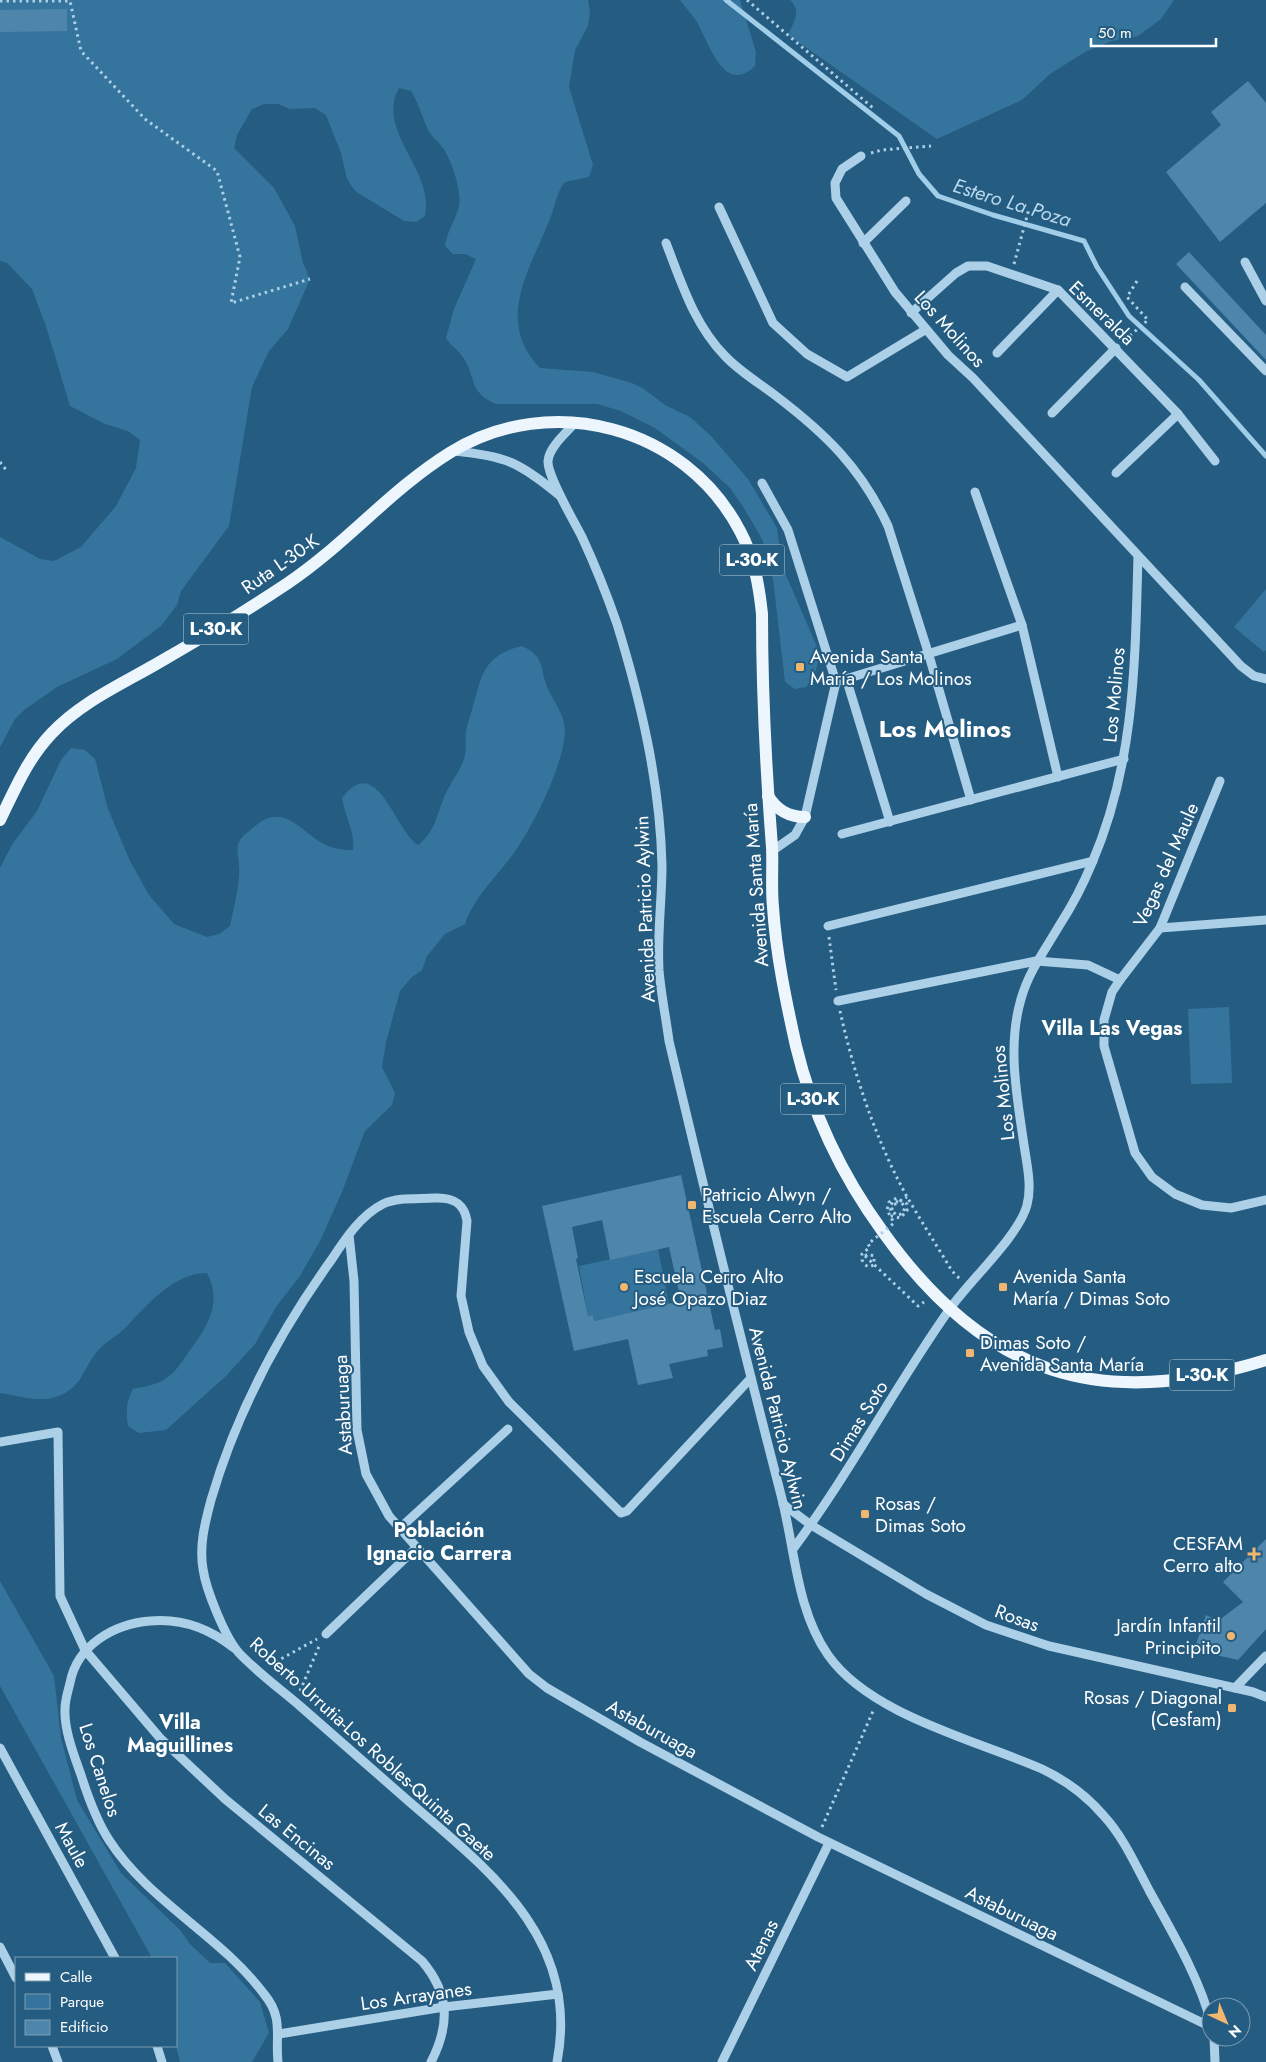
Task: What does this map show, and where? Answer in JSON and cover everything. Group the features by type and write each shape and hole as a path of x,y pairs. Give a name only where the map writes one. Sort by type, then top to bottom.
{"main road":[{"name":"Avenida Santa María","path":"452,451 486,435 528,423 576,422 616,429 654,444 672,455 703,480 718,496 741,532 756,572 761,600 768,796 772,851 772,906 783,982 807,1083 835,1152 852,1185 893,1247 935,1295 985,1338 1011,1354 1047,1369 1091,1379 1114,1381 1165,1380 1220,1372 1266,1360"},
{"name":"Ruta L-30-K","path":"0,820 31,758 68,718 98,697 210,633 306,571 383,503 452,451"},
{"path":"768,796 778,809 785,814 805,817"}],"street":[{"name":"Los Molinos","path":"861,156 853,159 842,169 835,183 838,205 911,313 1138,556 1133,696 1124,759 1111,811 1093,861 1070,907 1036,961 1022,996 1013,1046 1029,1180 1028,1204 1016,1227 949,1309"},
{"path":"863,243 906,201"},
{"path":"719,207 773,323 807,354 847,377 925,330"},
{"path":"666,243 697,321 725,357 820,430 862,479 888,526 928,652 971,800"},
{"path":"1245,262 1266,301"},
{"name":"Esmeralda","path":"911,313 956,273 968,266 987,266 1058,290 1178,414 1215,461"},
{"path":"1186,286 1266,371"},
{"path":"996,353 1058,290"},
{"path":"1052,414 1116,348"},
{"path":"1116,473 1178,414"},
{"name":"Avenida Patricio Aylwin","path":"576,422 552,450 548,461 550,475 563,498 604,588 629,664 640,708 651,761 659,826 662,864 660,970 669,1041 783,1504 805,1609 819,1642 840,1671 878,1701 1044,1770 1080,1792 1096,1807 1124,1843 1161,1912 1202,1997"},
{"name":"Avenida Patricio Aylwin","path":"452,451 488,454 515,463 563,498"},
{"path":"762,483 788,530 836,682 805,817 800,828 789,842 772,851"},
{"path":"975,492 1022,625 1058,777"},
{"path":"1138,556 1247,672 1266,679"},
{"path":"836,682 928,652 1022,625"},
{"path":"846,678 890,822"},
{"path":"842,834 1124,759"},
{"name":"Vegas del Maule","path":"1220,781 1160,928 1120,980 1107,1006 1104,1020 1104,1046 1135,1153 1143,1166 1169,1190 1188,1201 1202,1205 1231,1208 1266,1200"},
{"path":"828,926 1093,861"},
{"path":"1160,928 1266,920"},
{"path":"838,1001 1036,961 1088,965 1120,980"},
{"name":"Roberto Urrutia-Los Robles-Quinta Gaete","path":"558,2062 561,2033 558,1994 543,1944 515,1901 458,1844 238,1651 213,1603 205,1580 201,1554 206,1520 219,1472 247,1403 306,1294 349,1235 367,1215 383,1204 403,1199 440,1198 454,1200 460,1204 467,1221 461,1296 469,1332 483,1366 509,1402 622,1513 626,1511 751,1378"},
{"name":"Astaburuaga","path":"349,1235 354,1281 358,1445 361,1460 372,1489 384,1510 522,1667 542,1684 640,1742 829,1843 1201,2022"},
{"name":"Dimas Soto","path":"793,1549 949,1309"},
{"path":"400,1528 508,1429"},
{"path":"0,1442 58,1432 60,1596 84,1650 119,1628 135,1623 166,1620 198,1627 226,1641 238,1651"},
{"name":"Rosas","path":"783,1504 811,1524 926,1594 986,1625 1049,1646 1235,1688 1266,1697"},
{"path":"326,1634 417,1546"},
{"name":"Las Encinas","path":"84,1650 160,1738 225,1799 422,1961 436,1980 444,2007 443,2032 431,2062"},
{"name":"Los Canelos","path":"84,1650 71,1674 65,1710 71,1745 100,1824 109,1840 130,1867 173,1907 220,1946 264,1994 275,2013 279,2034 276,2060"},
{"path":"1235,1688 1266,1656"},
{"name":"Maule","path":"0,1748 114,1957"},
{"name":"Atenas","path":"722,2062 829,1843"},
{"path":"0,1947 15,1976"},
{"name":"Los Arrayanes","path":"279,2034 444,2007 558,1994"},
{"path":"52,2047 58,2062"},
{"path":"156,2047 162,2062"},
{"path":"1215,2047 1216,2062"}],"path":[{"path":"747,0 874,108"},
{"path":"0,1 70,1 81,51 145,119 217,171 240,257 231,303 310,279"},
{"path":"882,150 931,146"},
{"path":"1019,248 1029,210"},
{"path":"1116,348 1148,320 1127,297 1138,282"},
{"path":"0,462 7,471"},
{"path":"828,926 838,1001 856,1071 869,1110 908,1197 952,1271 968,1287"},
{"path":"908,1197 892,1206 892,1210 896,1215 902,1214 905,1208 902,1202 894,1201 890,1206 892,1216 900,1218 907,1211 907,1204 897,1198 889,1202 887,1210 894,1223 868,1244 870,1247 862,1254 862,1260 865,1265 870,1267 874,1265 874,1256 868,1254 865,1256 918,1306 935,1295"},
{"path":"270,1665 326,1634"},
{"path":"300,1692 326,1634"},
{"path":"818,1837 878,1701"}],"green space":[{"path":"0,0 588,0 590,12 588,26 575,50 569,87 593,165 589,177 565,182 556,198 551,216 521,293 518,312 519,331 526,349 540,368 593,372 632,383 644,389 665,405 690,417 711,436 748,479 777,528 780,552 786,575 820,654 814,677 806,687 795,689 785,682 773,579 763,541 730,488 703,463 655,428 621,411 597,404 496,404 476,389 467,363 446,338 454,309 476,259 465,254 453,254 445,246 459,206 460,200 457,184 446,153 428,130 411,91 399,88 394,104 394,120 399,135 422,183 426,199 425,216 416,222 404,221 355,191 347,179 341,153 326,115 315,108 290,109 278,104 264,104 252,109 237,135 234,148 274,188 295,226 303,263 310,279 288,329 269,351 252,387 229,526 181,591 177,605 161,626 117,659 57,687 24,710 15,719 0,747 0,537 40,559 54,561 81,547 116,506 136,468 140,440 128,431 105,424 70,406 46,326 32,289 7,263 0,261"},
{"path":"680,0 740,0 756,52 755,66 744,74 735,75 726,71 712,53 697,22"},
{"path":"790,0 1174,0 1161,19 1138,36 1112,41 1085,52 1050,74 1022,100 937,139 788,35 796,17 796,9"},
{"path":"1266,589 1266,650 1264,652 1234,627"},
{"path":"522,646 535,654 541,664 545,682 563,718 565,736 556,771 540,809 522,841 480,896 465,924 445,934 427,956 422,970 412,977 400,991 386,1042 382,1067 395,1093 392,1105 365,1131 342,1192 320,1241 300,1276 276,1307 255,1344 227,1375 166,1430 139,1433 128,1426 127,1407 133,1389 157,1383 172,1374 200,1337 210,1317 214,1296 212,1285 207,1273 195,1274 173,1284 153,1299 123,1330 96,1353 80,1380 62,1395 46,1399 33,1399 0,1393 0,868 13,843 37,811 61,760 71,748 85,750 95,759 108,809 130,861 149,895 174,924 207,937 219,934 230,926 239,879 237,850 239,843 241,838 263,820 272,817 287,819 325,845 353,850 351,830 342,798 354,786 365,783 375,788 384,798 409,836 418,845 428,835 434,825 445,795 464,759 467,729 479,684 487,667 500,655"},
{"path":"1229,1007 1232,1083 1191,1084 1188,1009"},
{"name":"Escuela Cerro Alto José Opazo Diaz","path":"658,1249 669,1304 594,1321 593,1315 588,1316 579,1266"},
{"path":"0,1581 54,1676 61,1738 77,1800 121,1873 180,1930 190,1944 210,1963 225,1963 260,2002 269,2033 252,2062 180,2062 176,2047 178,2047 178,1957 151,1957 0,1686"}],"building":[{"path":"67,9 67,31 0,32 0,10"},
{"path":"1248,81 1266,103 1266,203 1220,242 1166,172 1221,125 1211,112"},
{"path":"1189,252 1266,335 1266,360 1176,264"},
{"path":"681,1175 715,1330 720,1329 723,1347 707,1350 708,1356 669,1364 673,1378 638,1385 628,1339 574,1351 542,1206","holes":["602,1220 610,1260 669,1247 681,1301 594,1321 593,1315 588,1316 576,1259 578,1258 572,1227"]},
{"path":"1266,1539 1266,1629 1238,1660 1194,1650 1206,1615 1218,1621 1243,1602 1223,1582"}],"waterway":[{"name":"Estero La Poza","path":"726,0 899,136 919,174 938,196 993,215 1084,241 1097,267 1129,316 1199,380 1266,456"}],"place":[{"name":"Avenida Santa María / Los Molinos","path":"800,667"},
{"name":"Patricio Alwyn / Escuela Cerro Alto","path":"692,1205"},
{"name":"Escuela Cerro Alto José Opazo Diaz","path":"624,1287"},
{"name":"Avenida Santa María / Dimas Soto","path":"1003,1287"},
{"name":"Dimas Soto / Avenida Santa María","path":"970,1353"},
{"name":"Rosas / Dimas Soto","path":"865,1514"},
{"name":"CESFAM Cerro alto","path":"1254,1554"},
{"name":"Jardín Infantil Principito","path":"1231,1636"},
{"name":"Rosas / Diagonal (Cesfam)","path":"1232,1708"}],"district":[{"name":"Los Molinos","path":"945,728"},
{"name":"Villa Las Vegas","path":"1112,1028"},
{"name":"Población Ignacio Carrera","path":"439,1542"},
{"name":"Villa Maguillines","path":"180,1734"}]}
